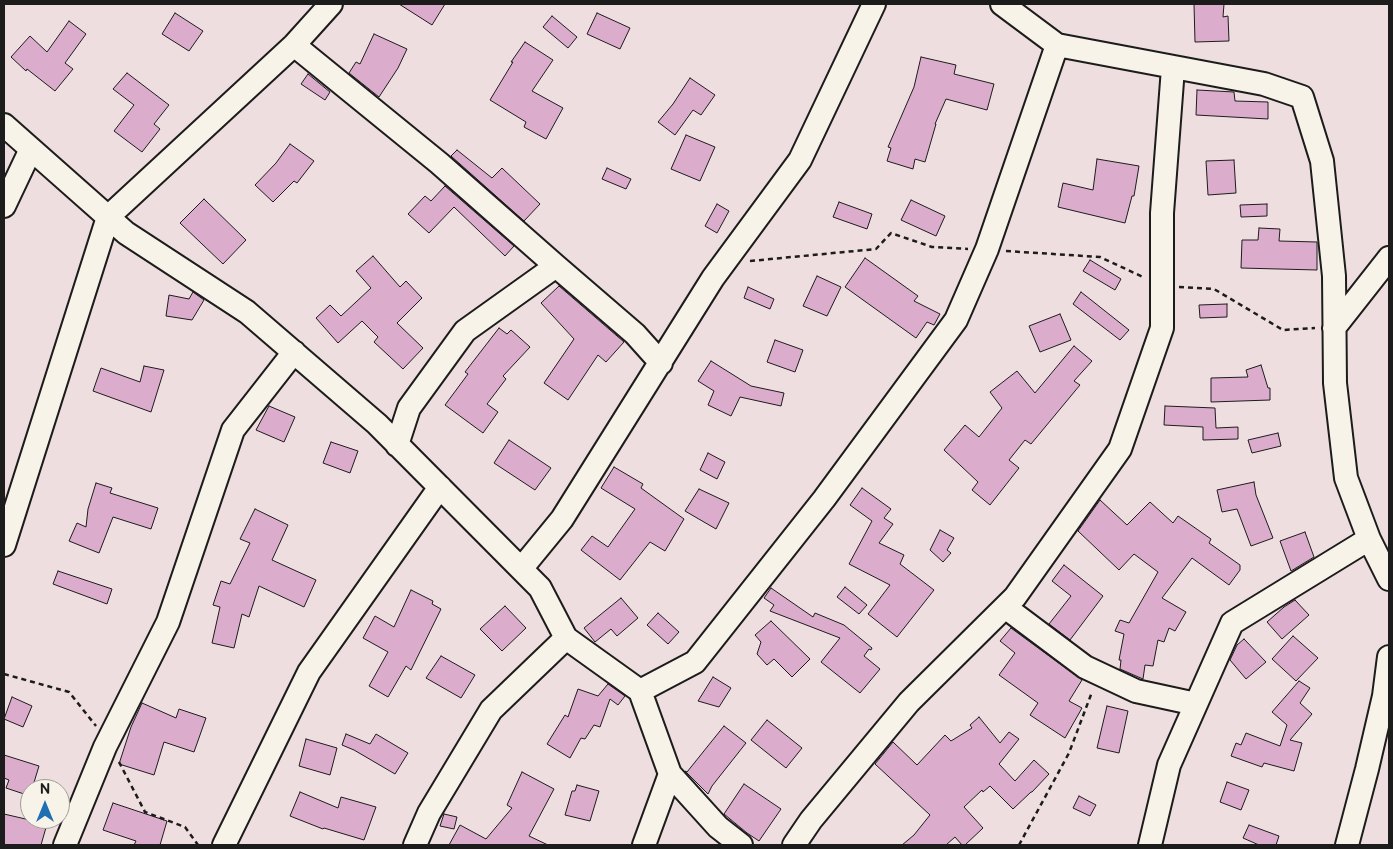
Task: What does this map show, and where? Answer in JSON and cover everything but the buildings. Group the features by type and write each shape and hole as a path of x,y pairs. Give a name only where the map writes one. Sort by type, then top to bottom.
{"street":[{"path":"4,545 108,217 294,45 331,4"},
{"path":"520,569 562,519 713,278 800,160 874,4"},
{"path":"1002,4 1058,45 1264,84 1302,96 1322,161 1334,276 1335,383 1346,478 1369,539 1389,579"},
{"path":"294,45 439,163 635,334 661,362"},
{"path":"640,691 695,662 824,499 956,320 987,249 1058,45"},
{"path":"794,845 811,820 909,702 1015,597 1120,449 1162,328 1162,213 1173,68"},
{"path":"4,125 126,233 247,312 377,424 540,588 566,638 640,691 670,774 718,827 741,845"},
{"path":"4,206 31,149"},
{"path":"1334,328 1389,258"},
{"path":"397,445 409,408 465,331 556,266"},
{"path":"65,845 106,747 168,622 233,430 294,352"},
{"path":"224,845 309,672 440,487"},
{"path":"1150,845 1169,765 1232,623 1369,539"},
{"path":"1005,607 1085,667 1136,691 1196,704"},
{"path":"415,845 429,813 491,710 566,638"},
{"path":"1347,845 1384,696 1389,657"},
{"path":"644,845 670,774"}],"path":[{"path":"744,264 752,260 876,249 891,233 932,247 987,249"},
{"path":"1020,845 1069,753 1099,674"}]}
